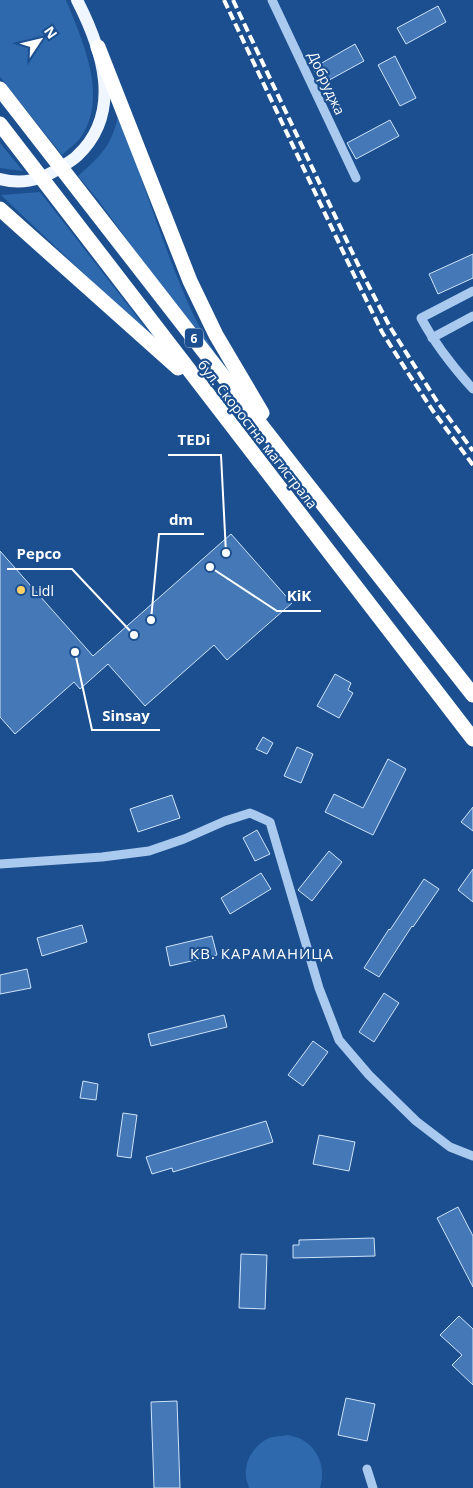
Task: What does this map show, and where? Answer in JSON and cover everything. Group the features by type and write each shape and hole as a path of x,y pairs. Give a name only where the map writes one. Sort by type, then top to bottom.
{"highway":[{"path":"98,47 190,281 216,335 296,470"},
{"name":"бул. Скоростна магистрала","path":"0,90 473,695"},
{"name":"бул. Скоростна магистрала","path":"0,124 473,738"},
{"path":"0,209 208,394"}],"main road":[{"path":"0,179 11,182 32,181 51,174 77,156 91,139 101,121 105,103 105,82 98,47 78,0"}],"street":[{"name":"Добруджа","path":"272,0 356,178"},
{"path":"473,291 421,318 432,338 459,374 473,389"},
{"path":"432,338 473,316"},
{"path":"0,864 102,857 149,851 250,813 270,822 318,988 339,1040 369,1075 416,1121 450,1147 473,1156"},
{"path":"367,1469 373,1488"}],"shaded area":[{"path":"0,0 66,0 73,16 86,52 90,70 93,89 92,107 88,124 79,140 62,155 0,77"},
{"path":"119,112 172,263 192,312 216,355 214,358 98,200 78,176 100,155 110,141"},
{"path":"0,143 23,171 0,168"},
{"path":"40,192 159,345 1,195"},
{"path":"289,1435 300,1438 317,1453 322,1474 320,1488 249,1488 246,1470 249,1459 255,1449 269,1438"}],"building":[{"path":"438,6 446,22 406,44 397,28"},
{"path":"355,44 364,61 322,84 313,68"},
{"path":"395,56 416,98 400,106 378,65"},
{"path":"390,120 399,136 356,159 347,143"},
{"path":"473,254 473,278 438,294 429,274"},
{"path":"231,534 292,603 227,660 214,645 145,706 108,664 80,689 74,682 15,734 0,717 0,551 93,656"},
{"path":"335,674 351,683 348,690 353,693 339,718 317,706"},
{"path":"263,737 273,743 267,754 256,749"},
{"path":"297,747 313,754 301,783 284,776"},
{"path":"388,759 406,769 373,835 325,812 334,794 363,808"},
{"path":"172,795 180,818 138,832 130,809"},
{"path":"473,807 473,831 461,822"},
{"path":"257,830 270,854 255,861 243,838"},
{"path":"329,851 342,862 312,901 298,890"},
{"path":"473,869 473,902 458,890"},
{"path":"261,873 271,889 230,914 221,898"},
{"path":"424,879 439,889 379,977 364,968"},
{"path":"82,925 87,942 42,956 37,938"},
{"path":"212,936 217,955 170,966 166,947"},
{"path":"27,969 31,988 0,994 0,975"},
{"path":"384,993 399,1003 374,1042 359,1032"},
{"path":"224,1015 227,1027 151,1046 148,1034"},
{"path":"313,1041 328,1052 303,1086 288,1075"},
{"path":"83,1081 98,1084 96,1100 80,1098"},
{"path":"123,1113 137,1115 131,1158 117,1156"},
{"path":"266,1121 273,1142 173,1172 172,1168 152,1174 146,1157"},
{"path":"319,1135 355,1142 349,1171 313,1164"},
{"path":"458,1207 473,1236 473,1287 437,1218"},
{"path":"374,1238 375,1256 293,1258 293,1245 299,1245 299,1240"},
{"path":"241,1254 267,1255 265,1309 239,1308"},
{"path":"459,1316 473,1329 473,1385 452,1365 462,1355 440,1335"},
{"path":"346,1398 375,1404 367,1441 338,1435"},
{"path":"177,1401 180,1488 154,1488 151,1402"}],"railway":[{"path":"224,0 382,332 433,411 473,465"},
{"path":"233,0 362,273 390,327 438,403 473,451"}],"place":[{"name":"TEDi","path":"226,553"},
{"name":"KiK","path":"210,567"},
{"name":"Lidl","path":"21,590"},
{"name":"dm","path":"151,620"},
{"name":"Pepco","path":"134,635"},
{"name":"Sinsay","path":"75,652"}],"district":[{"name":"КВ. КАРАМАНИЦА","path":"262,953"}]}
